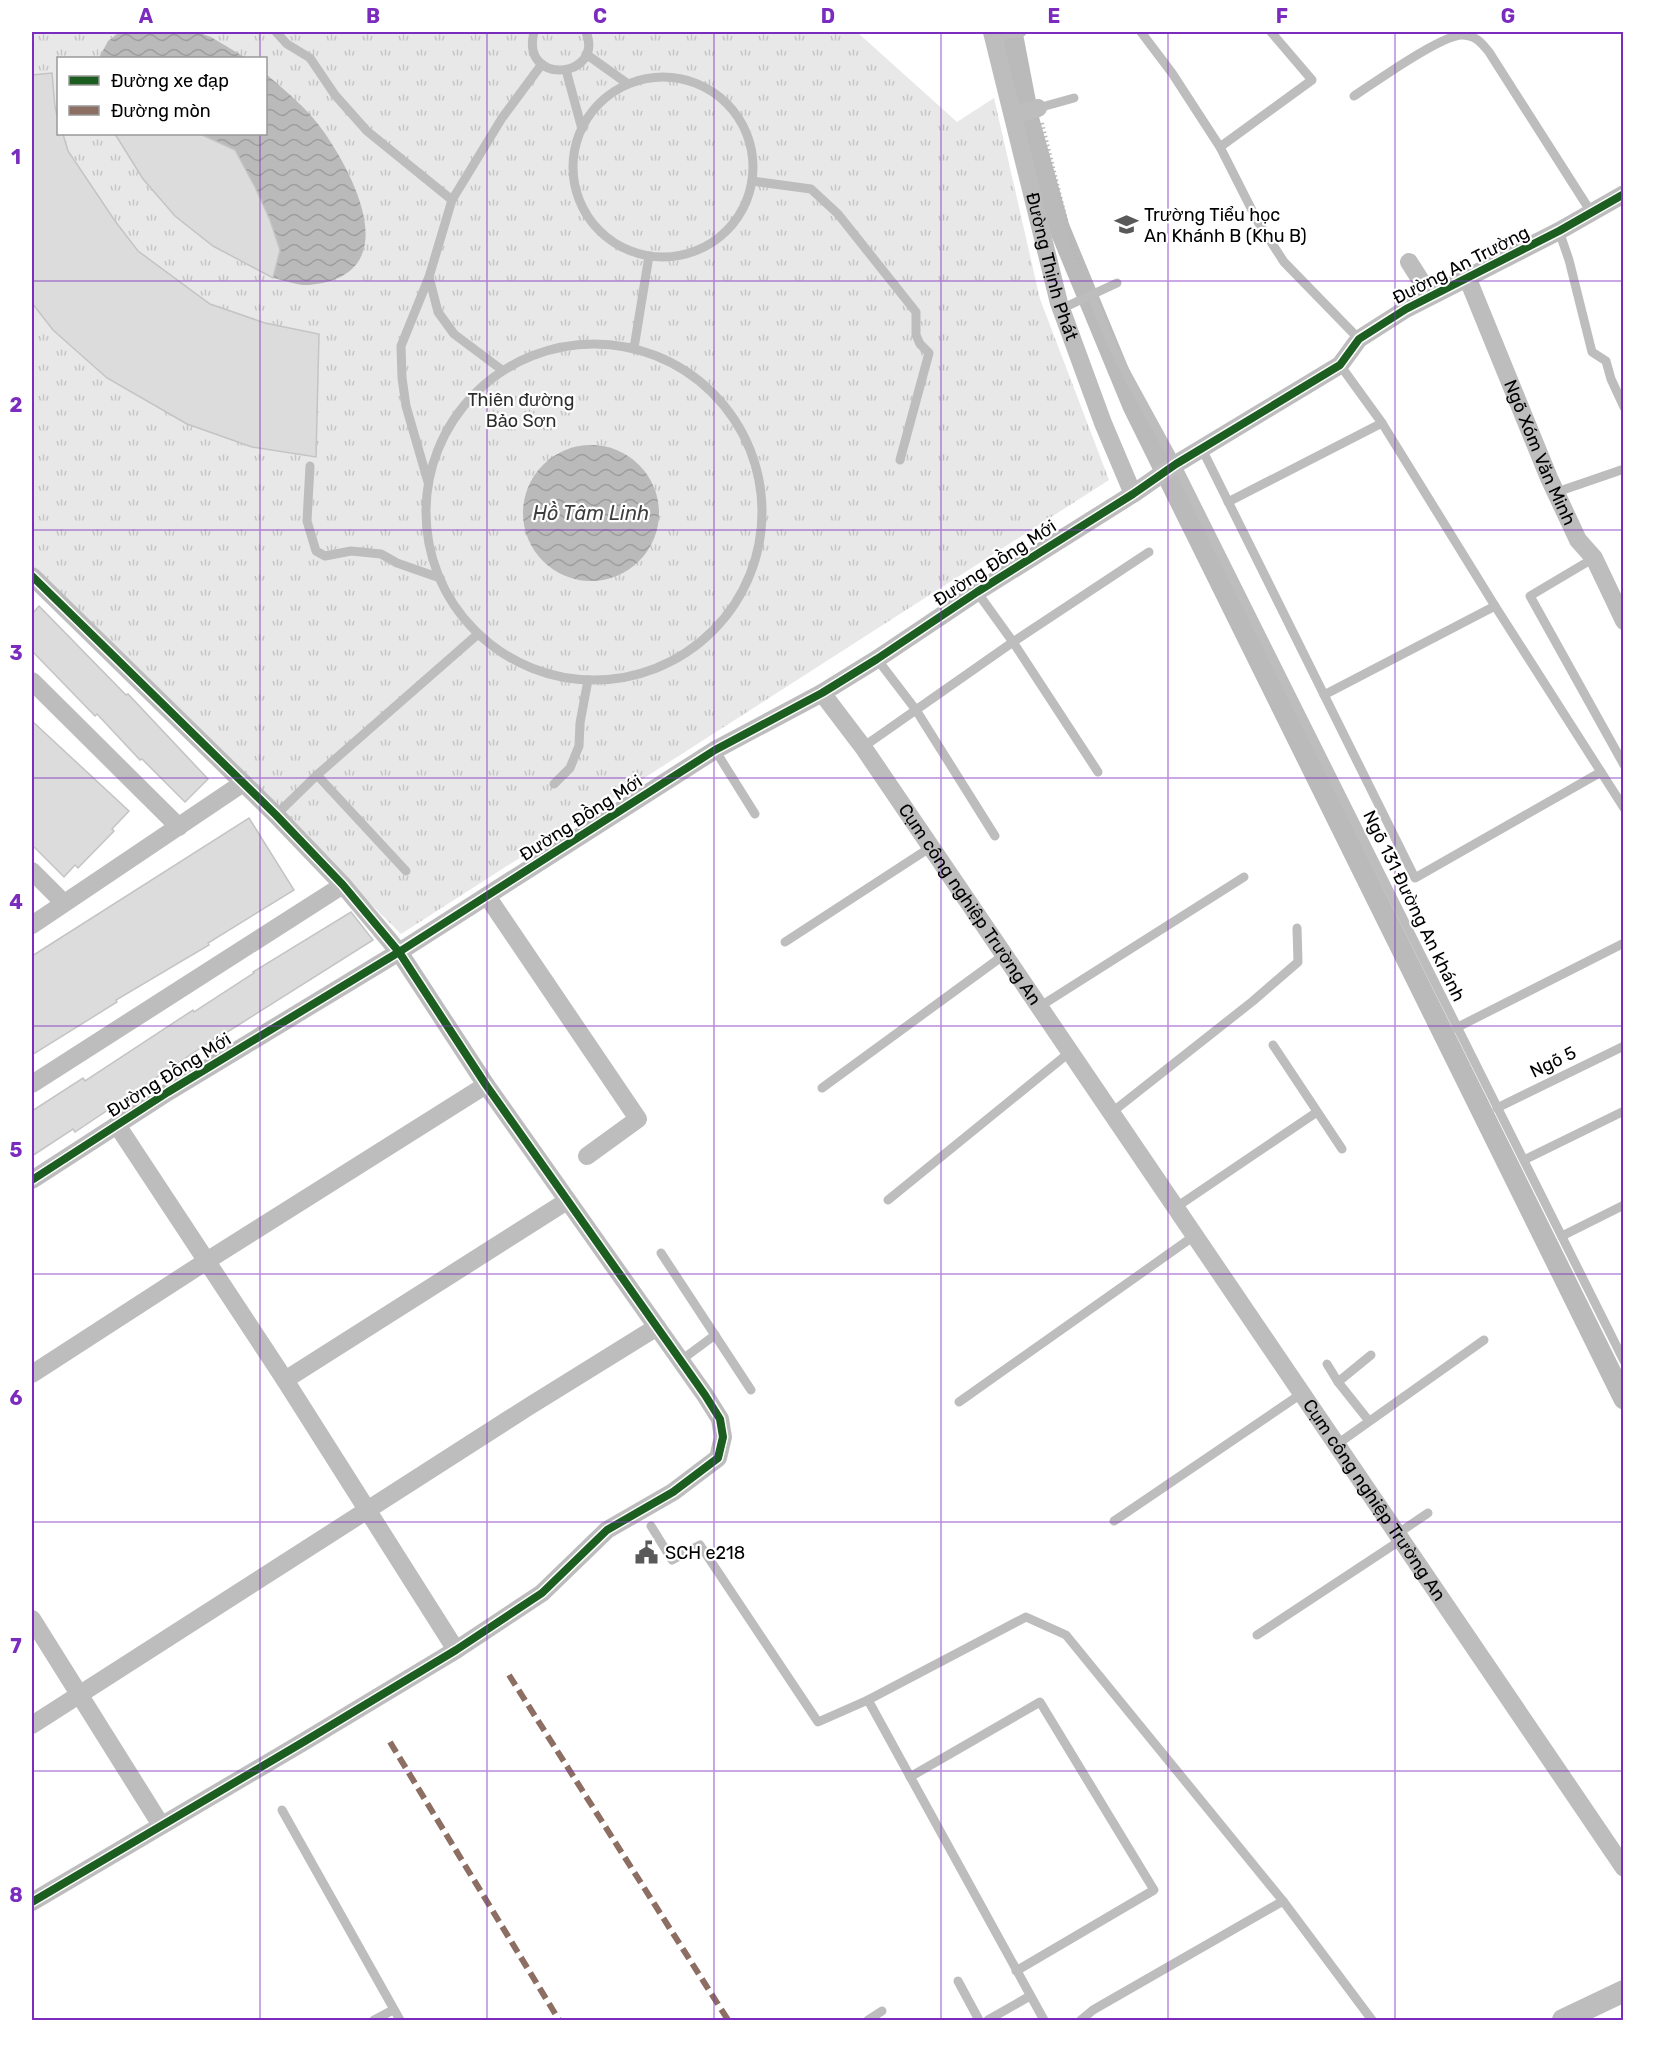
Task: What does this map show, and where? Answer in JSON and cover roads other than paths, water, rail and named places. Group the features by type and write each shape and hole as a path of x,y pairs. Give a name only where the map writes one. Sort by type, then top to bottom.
{"street":[{"name":"Đường Thịnh Phát","path":"995,33 1026,111 1062,308 1103,423 1133,494"},
{"name":"Đường An Trường","path":"1149,483 1173,466 1340,365 1359,339 1430,295 1559,231 1623,194"},
{"path":"1410,262 1430,295"},
{"name":"Ngõ Xóm Văn Minh","path":"1467,277 1549,478 1578,540 1594,558 1623,621"},
{"name":"Đường Đồng Mới","path":"32,1180 117,1125 399,952 715,750 822,693 877,659 977,592 1149,483"},
{"path":"32,576 276,815 343,885 399,952 486,1085 720,1419 723,1437 718,1458 673,1492 607,1530 542,1593 456,1650 32,1902"},
{"path":"32,681 179,827"},
{"name":"Cụm công nghiệp Trường An","path":"822,693 863,747 1623,1868"},
{"path":"32,925 243,783"},
{"path":"32,871 64,903"},
{"path":"32,1084 343,885"},
{"path":"487,896 638,1119 587,1156"},
{"path":"32,1374 486,1085"},
{"path":"117,1125 205,1262 285,1380 456,1650"},
{"path":"285,1380 567,1201"},
{"path":"32,1725 528,1407 657,1328"},
{"path":"32,1619 161,1825"},
{"path":"1563,2020 1623,1991"}],"lane":[{"path":"276,32 287,44 310,58 335,95 367,131 452,200"},
{"path":"534,32 533,49 542,64 557,71 575,67 586,54 588,46 586,32"},
{"path":"995,33 1020,32"},
{"path":"1141,32 1172,73 1220,147 1258,222 1284,262 1359,339"},
{"path":"1220,147 1312,80 1271,32"},
{"path":"1354,96 1441,41 1460,35 1477,38 1495,62 1591,212"},
{"path":"586,54 628,84"},
{"path":"428,482 406,406 401,346 429,277 452,200 502,118 542,64"},
{"path":"566,70 582,129"},
{"path":"677,78 708,90 722,99 733,111 749,141 752,181 744,206 736,220 725,232 698,251 682,255 649,256 633,252 604,235 593,223 577,194 573,161 582,129 601,102 628,84 644,79 677,78"},
{"path":"1026,111 1074,98"},
{"path":"752,181 811,189 845,222 916,312 916,335 920,344 929,353 900,460"},
{"path":"1559,231 1569,260 1592,352 1606,362 1623,407"},
{"path":"634,348 649,256"},
{"path":"429,277 438,312 454,334 502,370"},
{"path":"1062,308 1117,283"},
{"name":"Ngõ 131 Đường An khánh","path":"1090,296 1118,358 1524,1160 1623,1361"},
{"path":"611,344 634,348 656,355 696,378 713,393 734,421 750,451 757,473 762,519 759,542 750,575 734,606 704,640 685,654 644,673 622,678 588,680 553,675 511,658 478,634 459,613 440,578 430,550 425,505 428,482 438,449 453,418 475,392 502,370 532,355 566,345 611,344"},
{"path":"1340,365 1382,423 1623,808"},
{"path":"1228,502 1382,423"},
{"path":"1202,449 1414,878 1601,772"},
{"path":"310,466 307,521 316,551 325,556 351,551 381,554 397,563 440,578"},
{"path":"1557,492 1623,469"},
{"path":"863,747 1013,642 1149,552"},
{"path":"1594,558 1530,596 1623,765"},
{"path":"977,592 1013,642 1098,772"},
{"path":"1324,695 1495,606"},
{"path":"276,815 317,775 478,634"},
{"path":"877,659 916,710 995,836"},
{"path":"554,784 570,768 579,746 580,723 588,680"},
{"path":"715,750 754,814"},
{"path":"317,775 406,871"},
{"path":"784,942 931,847"},
{"path":"1039,1007 1244,877"},
{"path":"1112,1115 1298,962 1297,928"},
{"path":"1456,1028 1623,943"},
{"path":"822,1088 1004,955"},
{"path":"1273,1045 1342,1149"},
{"name":"Ngõ 5","path":"1497,1108 1623,1046"},
{"path":"888,1200 1070,1052"},
{"path":"1524,1160 1623,1111"},
{"path":"1175,1208 1317,1112"},
{"path":"1562,1236 1623,1205"},
{"path":"959,1402 1194,1236"},
{"path":"661,1253 751,1390"},
{"path":"680,1361 715,1335"},
{"path":"1336,1445 1484,1340"},
{"path":"1338,1382 1371,1355"},
{"path":"1327,1364 1338,1382 1369,1421"},
{"path":"1114,1521 1301,1394"},
{"path":"1257,1635 1399,1537 1428,1513"},
{"path":"651,1526 672,1560 700,1545 818,1722 868,1700 1026,1617 1066,1635 1283,1901 1372,2020"},
{"path":"868,1700 1044,2020"},
{"path":"910,1778 1040,1702 1154,1890 1016,1971"},
{"path":"282,1810 400,2020"},
{"path":"1081,2020 1093,2010 1283,1901"},
{"path":"958,1981 979,2020"},
{"path":"988,2020 1030,1996"},
{"path":"374,2020 393,2010"},
{"path":"868,2020 882,2011"}],"water":[{"path":"120,32 197,32 211,37 244,57 100,57 108,41"},
{"path":"267,75 304,108 318,124 349,175 359,199 365,223 365,245 356,264 339,278 309,285 273,278 279,250 235,150 202,135 267,135"},
{"name":"Hồ Tâm Linh","path":"591,445 617,450 629,456 639,465 648,475 654,487 659,513 654,539 648,551 639,561 629,570 617,576 591,581 565,576 553,570 543,561 534,551 528,539 523,513 528,487 534,475 543,465 553,456 565,450"}],"waterway":[{"path":"1012,32 1029,120 1059,227 1133,406 1624,1399"}],"place":[{"name":"Trường Tiểu học An Khánh B (Khu B)","path":"1126,225"},
{"name":"SCH e218","path":"647,1553"}],"park label":[{"name":"Thiên đường Bảo Sơn","path":"521,410"}]}
